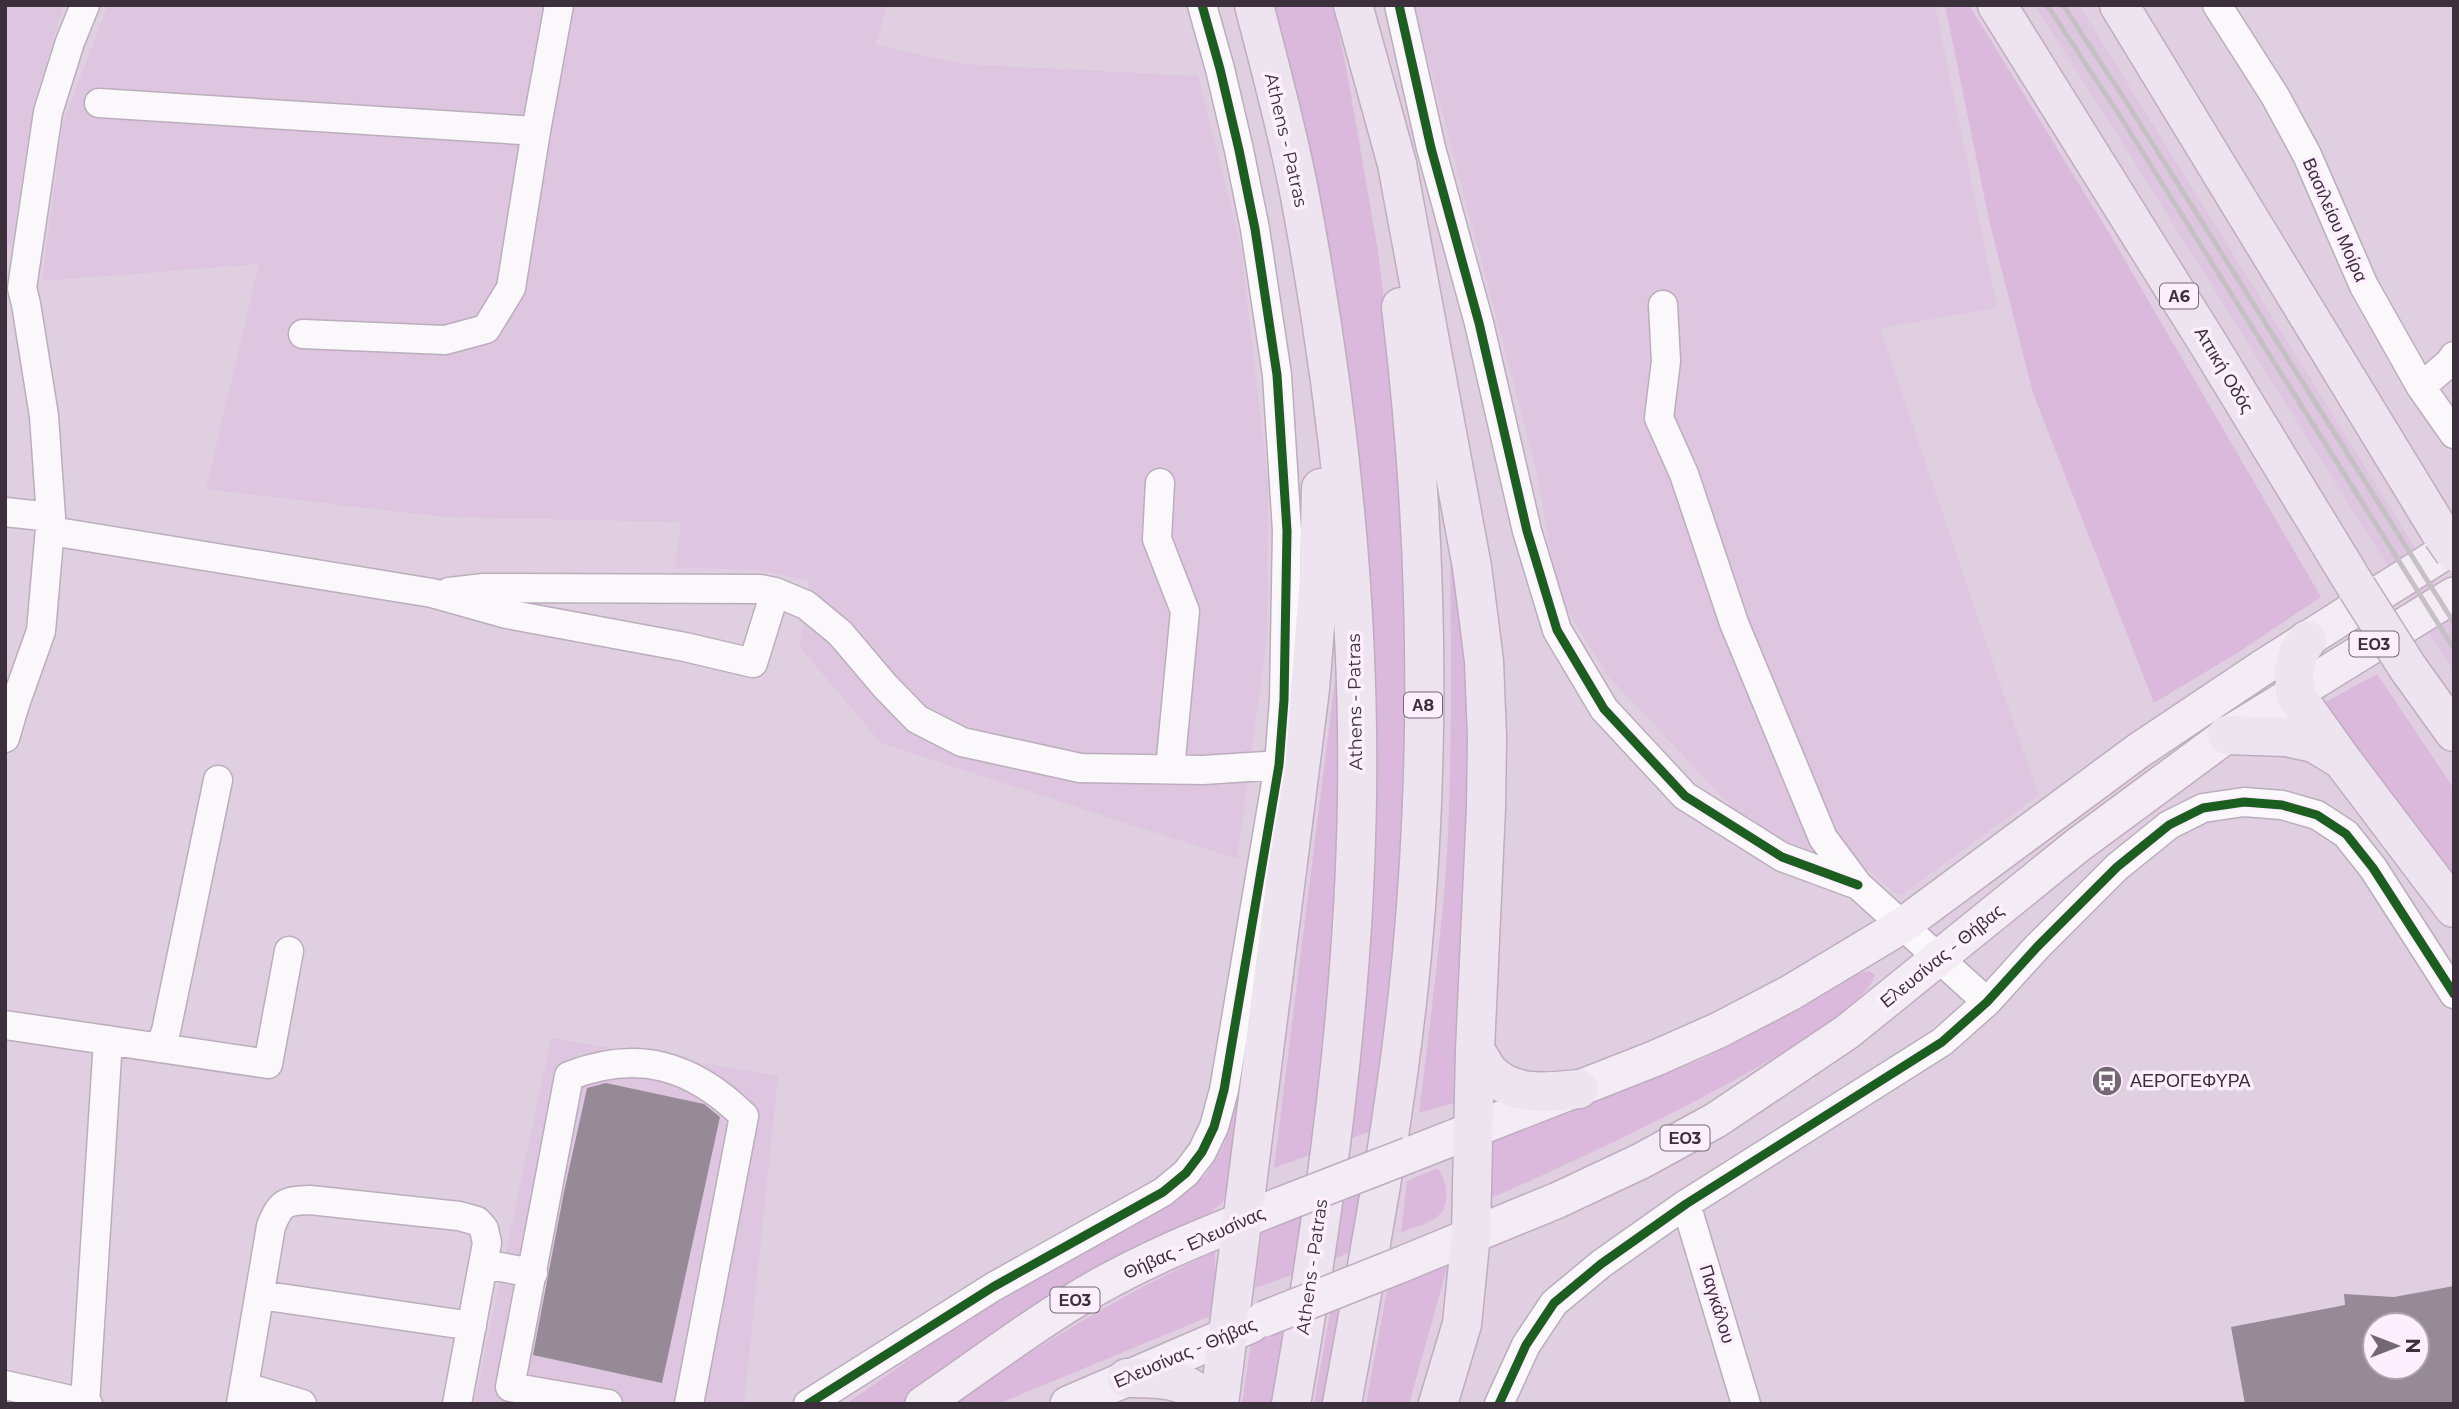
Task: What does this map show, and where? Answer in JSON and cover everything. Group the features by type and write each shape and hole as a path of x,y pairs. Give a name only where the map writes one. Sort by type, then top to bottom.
{"highway":[{"name":"Athens - Patras","path":"1254,5 1298,189 1325,349 1353,606 1355,849 1350,951 1328,1162 1291,1404"},
{"path":"1351,5 1397,164 1472,567 1484,661 1486,808 1475,1050 1471,1234 1462,1324 1438,1404"},
{"name":"Α8","path":"1342,1404 1380,1192 1404,1034 1418,878 1424,685 1422,542 1405,342 1394,248 1351,5"},
{"name":"Αττική Οδός","path":"1997,5 2357,588 2408,668 2454,732"},
{"path":"2119,5 2450,544"},
{"path":"1219,1404 1315,635 1325,349"},
{"path":"2307,640 2299,652 2294,668 2295,694 2454,908"},
{"path":"2227,735 2286,737 2314,743 2342,760"},
{"path":"1475,1050 1491,1073 1511,1087 1537,1093 1578,1089"},
{"path":"1127,1378 1167,1379 1184,1383 1200,1393 1209,1404"}],"main road":[{"name":"ΕΟ3","path":"1473,1130 1719,1030 1790,993 1903,925 2137,751 2450,544"},
{"name":"Ελευσίνας - Θήβας","path":"1068,1404 1264,1319 1558,1200 1641,1161 1716,1121 1847,1032 2078,845 2227,735 2454,595"},
{"name":"Θήβας - Ελευσίνας","path":"923,1404 1069,1303 1146,1262 1283,1204 1473,1130"}],"street":[{"path":"5,738 41,631 51,524 44,416 17,324 13,279 48,112 85,5"},
{"path":"303,334 445,340 486,329 511,288 559,5"},
{"path":"808,1404 993,1287 1163,1192 1186,1173 1202,1152 1214,1127 1224,1090 1279,765 1284,700 1287,531 1277,376 1255,229 1220,69 1202,5"},
{"path":"1399,5 1432,148 1479,323 1527,531 1557,630 1604,709 1685,796 1782,857 1858,885"},
{"name":"Βασιλείου Μοίρα","path":"2217,5 2275,96 2307,155 2364,286 2421,387 2454,434"},
{"path":"99,103 536,131"},
{"path":"1663,304 1666,361 1659,418 1684,474 1734,623 1823,838 1858,885 1987,1002"},
{"path":"2421,387 2454,356"},
{"path":"1160,483 1157,539 1185,611 1170,769"},
{"path":"5,512 51,524 432,593 507,614 685,647 753,663 775,592"},
{"path":"432,593 484,588 760,589 775,592 806,605 841,633 917,719 962,742 1080,768 1203,770 1279,765"},
{"path":"160,1048 166,1031 218,780"},
{"path":"1499,1404 1526,1345 1554,1303 1601,1264 1686,1204 1942,1042 1987,1002 2037,947 2118,867 2169,825 2203,808 2244,802 2282,805 2317,815 2346,834 2373,868 2454,993"},
{"path":"5,1025 268,1064 289,951"},
{"path":"5,1385 87,1403 108,1040"},
{"path":"608,1404 510,1387 569,1076 610,1064 653,1064 675,1069 715,1090 744,1116 689,1404"},
{"path":"302,1404 243,1395 271,1226 279,1208 290,1200 446,1214 477,1221 484,1229 487,1243 484,1264 457,1404"},
{"name":"Παγκάλου","path":"1686,1204 1746,1404"},
{"path":"484,1264 533,1273"},
{"path":"260,1295 472,1326"}],"shaded area":[{"path":"5,5 64,5 33,106 11,248 5,239"},
{"path":"108,5 887,5 876,45 963,64 1198,76 1241,247 1268,482 1267,636 1237,859 881,743 800,647 809,580 753,570 675,567 681,522 444,517 206,489 259,264 42,281 63,122"},
{"path":"1271,5 1333,5 1378,251 1389,342 1408,606 1402,877 1374,1130 1347,1140 1370,875"},
{"path":"1414,5 1935,5 1997,308 1880,328 2038,795 1899,896 1846,852 1808,852 1751,827 1607,675 1557,593 1538,476"},
{"path":"1945,5 1969,5 2106,228 2321,597 2242,650 2154,703 2033,393 1989,220"},
{"path":"2034,5 2079,5 2454,611 2454,672 2108,120"},
{"path":"1450,544 1475,663 1461,1101 1419,1113 1440,940 1448,837 1451,727"},
{"path":"2377,674 2454,789 2454,876 2322,704"},
{"path":"1335,680 1341,681 1342,688 1334,938 1315,1153 1274,1168"},
{"path":"1273,888 1231,1187 1222,1203 1210,1213 1150,1241 904,1404 846,1404 937,1340 998,1292 1177,1199 1206,1175 1224,1145"},
{"path":"1868,971 1875,974 1858,999 1819,1029 1765,1063 1637,1130 1491,1198 1490,1143 1703,1059 1855,974"},
{"path":"551,1038 778,1076 744,1404 474,1404"},
{"path":"1438,1168 1446,1192 1442,1211 1430,1221 1401,1232 1407,1181"},
{"path":"1364,1190 1354,1251 1330,1260 1339,1200"},
{"path":"1310,1212 1300,1272 1255,1288 1262,1231"},
{"path":"1215,1252 1215,1314 998,1404 951,1404 1113,1303"},
{"path":"1451,1253 1409,1404 1366,1404 1388,1285"},
{"path":"1340,1303 1322,1404 1314,1404 1331,1307"},
{"path":"1292,1322 1276,1404 1242,1404 1252,1337"}],"building":[{"path":"606,1083 704,1104 720,1117 662,1383 533,1355 587,1088"},
{"path":"2454,1286 2454,1404 2245,1404 2231,1327 2345,1305 2344,1294 2394,1297"}],"railway":[{"path":"2047,5 2118,113 2454,649"},
{"path":"2063,5 2454,623"}],"cycle path":[{"path":"808,1404 993,1287 1163,1192 1186,1173 1202,1152 1214,1127 1224,1090 1279,765 1284,700 1287,531 1277,375 1255,229 1220,69 1202,5"},
{"path":"1399,5 1431,148 1479,323 1527,531 1557,630 1604,709 1685,796 1782,857 1858,885"},
{"path":"1499,1404 1526,1345 1554,1303 1601,1264 1686,1204 1942,1042 1987,1002 2037,947 2117,867 2169,825 2203,808 2244,802 2282,805 2317,815 2346,834 2373,868 2454,994"}],"place":[{"name":"ΑΕΡΟΓΕΦΥΡΑ","path":"2107,1081"}]}
